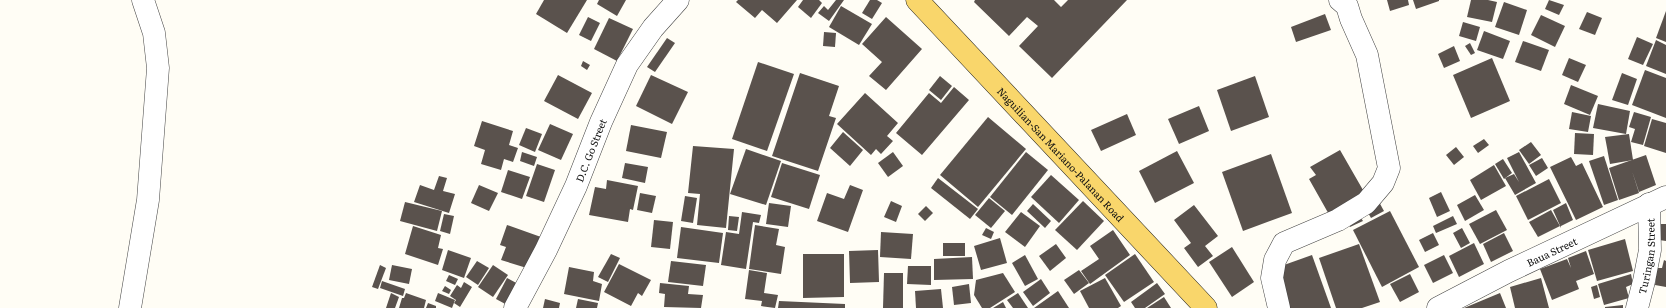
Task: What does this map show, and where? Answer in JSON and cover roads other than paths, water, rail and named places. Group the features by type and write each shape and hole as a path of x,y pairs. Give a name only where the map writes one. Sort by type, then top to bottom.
{"main road":[{"name":"Naguilian-San Mariano-Palanan Road","path":"917,0 1206,308"}],"street":[{"path":"130,308 148,200 158,68 154,33 143,0"},
{"name":"D.C. Go Street","path":"515,308 550,242 576,186 601,122 627,65 653,28 678,0"},
{"path":"1279,308 1272,278 1275,260 1284,243 1338,220 1366,203 1383,182 1388,168 1367,55 1351,20 1347,6 1340,0"},
{"name":"Baua Street","path":"1438,308 1509,271 1658,200"},
{"name":"Turingan Street","path":"1637,308 1644,281 1658,200"}]}
